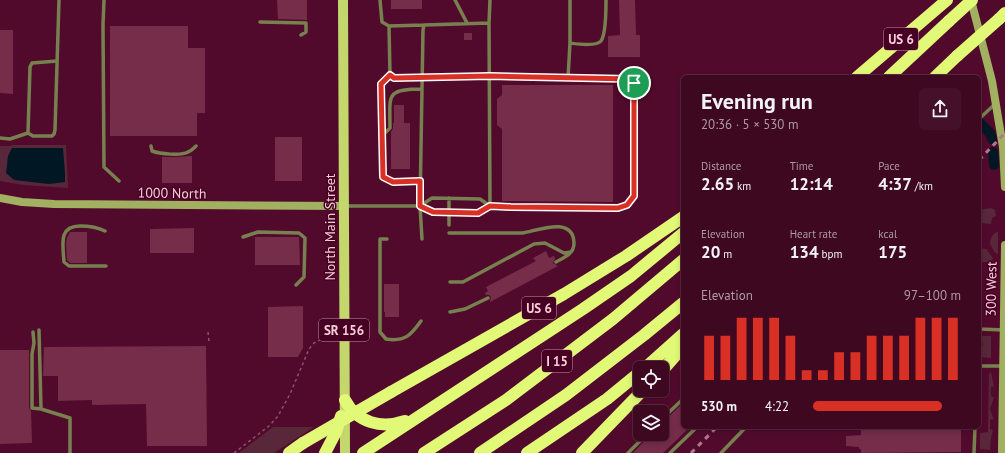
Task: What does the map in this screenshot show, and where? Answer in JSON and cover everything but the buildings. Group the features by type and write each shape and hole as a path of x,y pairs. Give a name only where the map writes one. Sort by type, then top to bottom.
{"highway":[{"path":"891,75 971,0"},
{"name":"US 6","path":"859,75 946,1"},
{"path":"937,75 956,56 1002,16"},
{"name":"US 6","path":"288,453 391,392 564,294 626,256 681,218"},
{"path":"363,453 534,342 631,276 681,235"},
{"name":"I 15","path":"424,453 506,400 613,319 681,262"},
{"name":"I 15","path":"480,453 566,395 681,305"},
{"path":"653,361 681,336"},
{"path":"669,363 681,349"},
{"path":"528,453 607,399 633,378"},
{"path":"582,453 636,397"},
{"path":"345,400 357,416 374,424 400,422 418,416"},
{"path":"325,453 336,432 345,400"}],"main road":[{"name":"North Main Street","path":"343,0 345,453"}],"street":[{"path":"971,0 992,81 1003,147 1005,187"},
{"name":"1000 North","path":"1,198 54,204 344,206"},
{"name":"300 West","path":"1002,453 1005,245"}],"lane":[{"path":"0,138 10,139 28,133 33,136 52,136 54,134 59,0"},
{"path":"104,0 104,167 119,181"},
{"path":"380,0 382,22 389,26 489,23"},
{"path":"455,0 467,23"},
{"path":"490,0 490,206"},
{"path":"568,78 570,0"},
{"path":"570,43 591,44 601,40 603,34 606,0"},
{"path":"260,22 306,23 306,32 301,35"},
{"path":"422,239 420,181 424,25"},
{"path":"389,26 390,75 381,84 383,177 393,182 420,181"},
{"path":"28,133 30,67 32,63 57,61"},
{"path":"390,75 394,78 490,76 631,79 634,83 634,196 627,205 618,208 511,207 490,206 480,199 432,198 420,206"},
{"path":"382,136 390,128 390,102 392,94 405,89 422,89"},
{"path":"981,117 996,104"},
{"path":"150,146 152,151 157,153 180,154 188,153 196,146"},
{"path":"449,198 449,225"},
{"path":"344,206 420,206 433,212 478,213 490,206"},
{"path":"105,230 91,226 72,226 66,230 62,243 64,262 69,266 106,266"},
{"path":"449,233 533,232 544,228 558,226 568,229 574,236 574,246 572,252 556,262"},
{"path":"243,237 258,232 299,233 305,238 304,277 296,285"},
{"path":"387,239 380,239 380,332 386,338 400,339 411,334 421,321"},
{"path":"450,282 463,282 534,244 545,243 564,253 572,252"},
{"path":"450,312 465,309 488,298"},
{"path":"981,329 1004,330"},
{"path":"39,330 41,409"},
{"path":"33,332 32,408 41,409 70,418 70,453"},
{"path":"981,366 1003,366"},
{"path":"669,412 681,401"},
{"path":"670,453 695,429"},
{"path":"720,453 744,429"},
{"path":"974,453 975,429"},
{"path":"628,453 640,441"}],"path":[{"path":"208,332 209,342"},
{"path":"234,453 274,422 290,394 309,349 314,343 322,339"}],"shaded area":[{"path":"66,145 68,188 24,185 0,181 0,146"},
{"path":"991,208 995,210 996,216 992,218 991,224 981,223 981,210"},
{"path":"998,232 997,254 990,244 990,240 994,234"},
{"path":"981,248 986,249 993,258 991,262 981,262"},
{"path":"981,336 991,336 991,358 981,357"},
{"path":"991,372 994,387 991,387 991,393 992,397 994,397 990,409 994,420 990,420 990,429 993,430 990,450 980,449 980,433 988,432 989,374"},
{"path":"273,427 314,427 274,453 239,453"}],"water":[{"path":"12,148 63,148 65,182 49,184 14,180 6,173 8,156"}],"waterway":[{"path":"981,124 990,133 992,139"},
{"path":"993,152 994,165"}],"railway":[{"path":"981,158 1005,133"},
{"path":"691,453 715,429"}],"route":[{"path":"390,75 394,78 490,76 631,79 634,83 634,196 627,205 618,208 490,206 478,213 433,212 420,206 420,181 393,182 383,177 381,84 390,75"}]}
